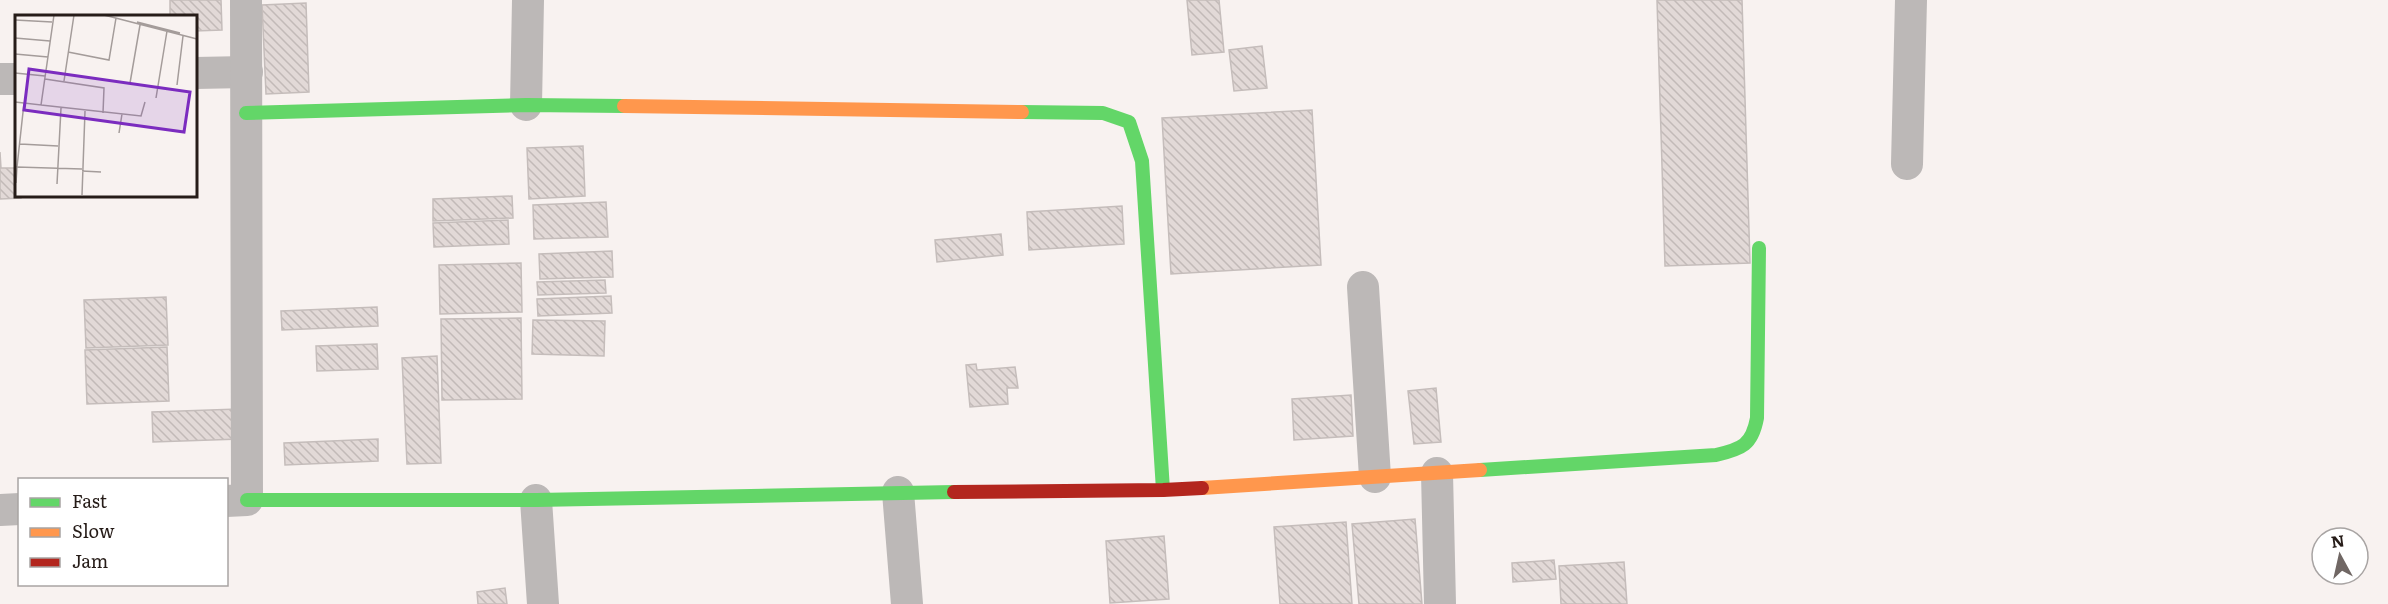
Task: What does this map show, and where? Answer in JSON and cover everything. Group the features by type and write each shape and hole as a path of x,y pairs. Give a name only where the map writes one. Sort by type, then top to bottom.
{"street":[{"path":"246,0 247,72 237,500 536,500 898,492 1163,490 1716,455 1741,449 1755,434 1759,248"},
{"path":"526,105 528,0"},
{"path":"1907,164 1911,0"},
{"path":"196,73 247,72"},
{"path":"246,113 526,105 1103,113 1130,122 1142,161 1163,490"},
{"path":"1363,287 1375,477"},
{"path":"1437,473 1440,604"},
{"path":"898,492 907,604"},
{"path":"536,500 543,604"},
{"path":"0,510 18,509"}],"building":[{"path":"170,0 221,0 222,30 196,31 196,15 170,15"},
{"path":"1187,0 1219,0 1224,52 1192,55"},
{"path":"1657,0 1742,0 1750,263 1665,266"},
{"path":"306,3 309,92 266,94 262,5"},
{"path":"1262,46 1267,88 1234,91 1229,50"},
{"path":"1312,110 1321,265 1171,274 1162,118"},
{"path":"583,146 585,196 529,199 527,148"},
{"path":"0,152 1,168 15,168 15,196 21,196 21,198 0,199"},
{"path":"512,196 513,218 433,221 433,199"},
{"path":"606,202 608,237 534,239 533,205"},
{"path":"1122,206 1124,244 1029,250 1027,212"},
{"path":"508,220 509,244 434,247 433,223"},
{"path":"1001,234 1003,255 937,262 935,240"},
{"path":"612,251 613,277 540,279 539,254"},
{"path":"521,263 522,312 440,314 439,265"},
{"path":"605,280 606,293 538,295 537,282"},
{"path":"611,296 612,313 538,316 537,299"},
{"path":"166,297 168,345 86,348 84,300"},
{"path":"377,307 378,326 282,330 281,311"},
{"path":"521,318 522,399 442,400 441,319"},
{"path":"533,320 605,321 604,356 532,354"},
{"path":"377,344 378,369 317,371 316,346"},
{"path":"167,347 169,401 87,404 85,350"},
{"path":"437,356 441,463 407,464 402,358"},
{"path":"976,364 977,370 1015,367 1018,388 1007,388 1008,404 970,407 966,365"},
{"path":"1436,388 1441,442 1414,444 1408,391"},
{"path":"1351,395 1353,436 1294,440 1292,399"},
{"path":"238,409 240,439 153,442 152,412"},
{"path":"378,439 378,461 285,465 284,443"},
{"path":"1415,519 1422,604 1359,604 1352,524"},
{"path":"1346,522 1352,604 1280,604 1274,527"},
{"path":"1164,536 1169,599 1110,603 1106,541"},
{"path":"1554,560 1556,579 1513,582 1512,563"},
{"path":"1624,562 1627,604 1561,604 1559,566"},
{"path":"505,588 507,604 478,604 477,592"}],"traffic: fast":[{"path":"246,113 526,105 624,106"},
{"path":"1022,112 1103,113 1129,122 1142,161 1163,490"},
{"path":"1480,470 1716,455 1739,448 1749,440 1757,418 1759,248"},
{"path":"247,500 536,500 954,492"}],"traffic: slow":[{"path":"624,106 1022,112"},
{"path":"1202,488 1480,470"}],"traffic: jam":[{"path":"954,492 1202,488"}]}
